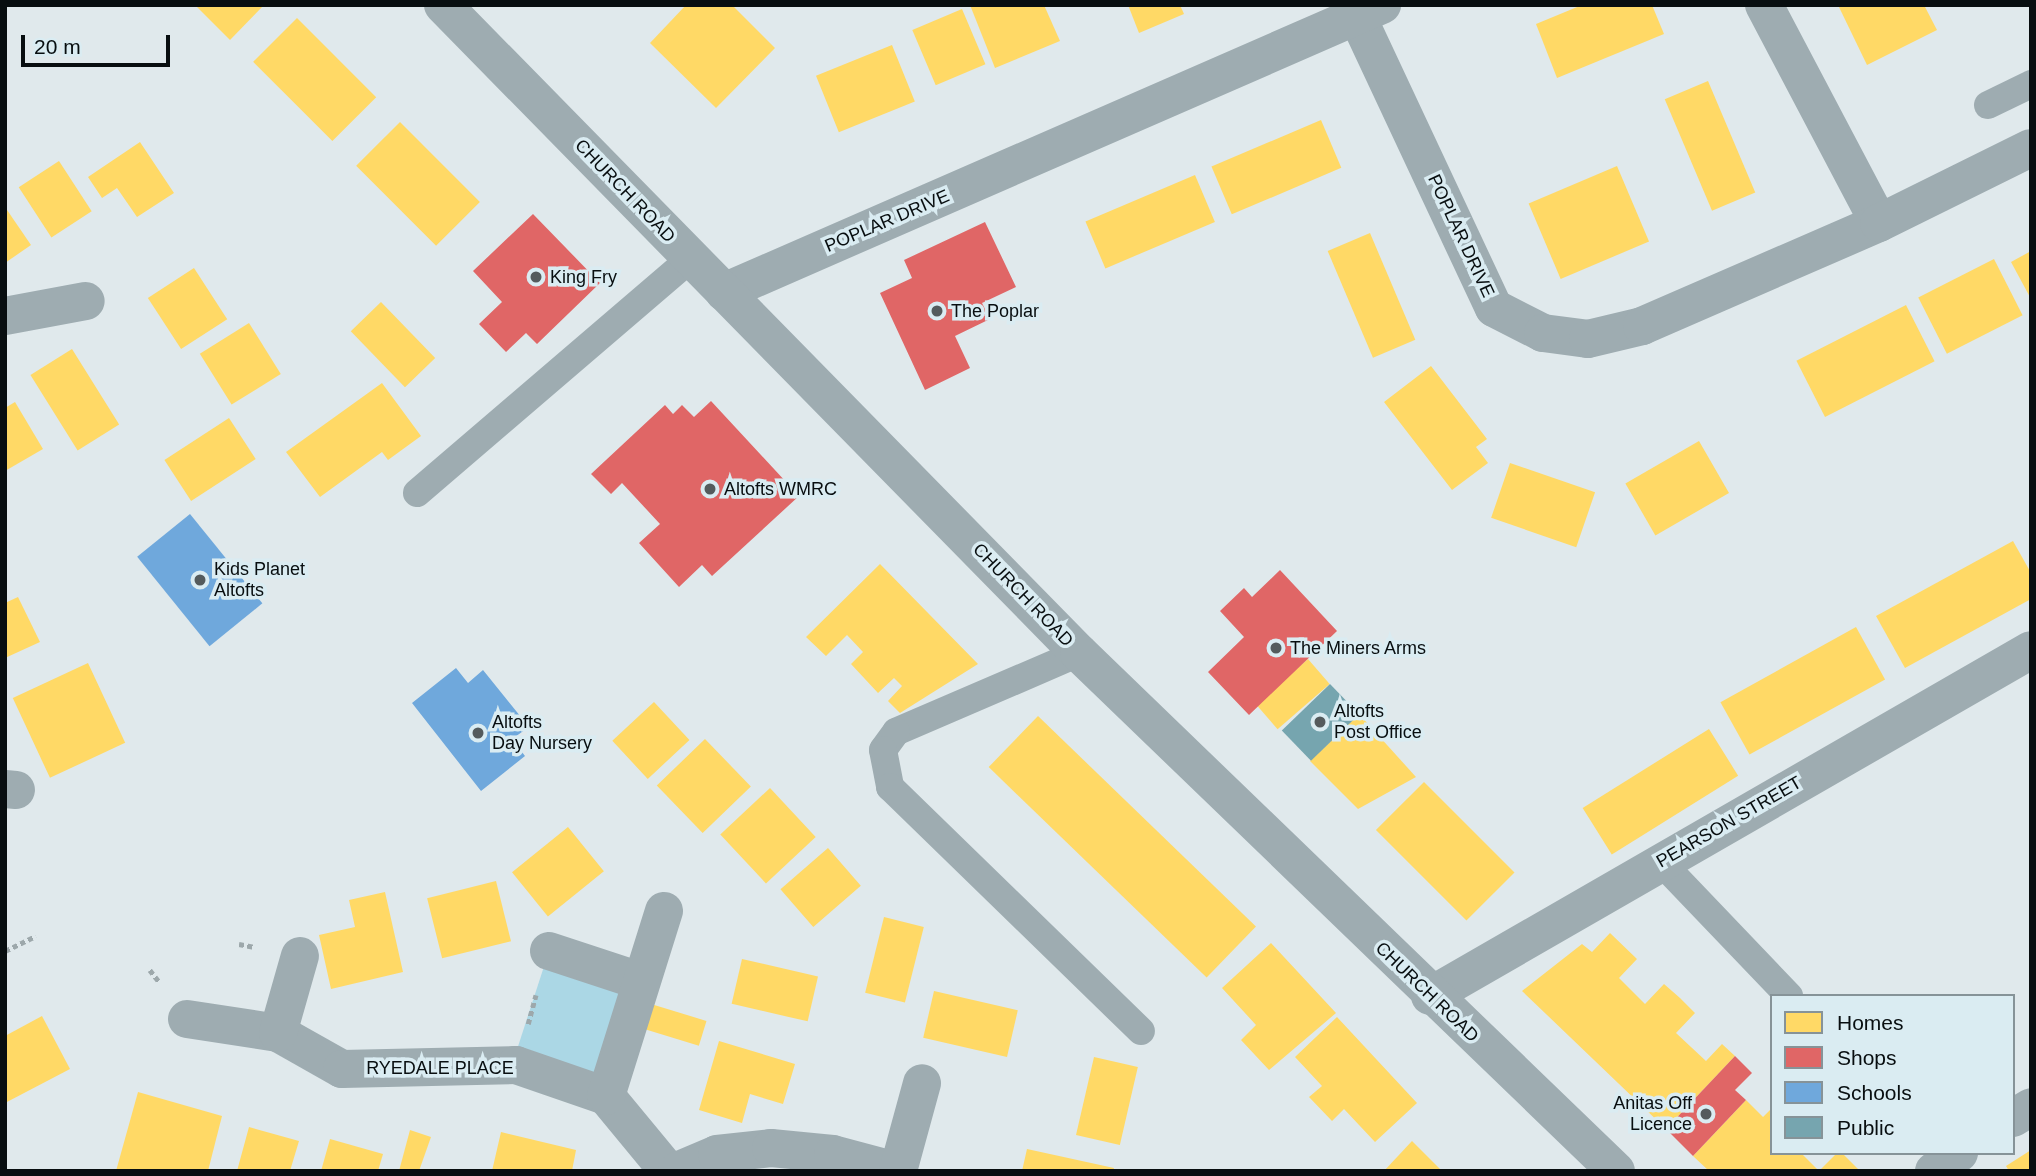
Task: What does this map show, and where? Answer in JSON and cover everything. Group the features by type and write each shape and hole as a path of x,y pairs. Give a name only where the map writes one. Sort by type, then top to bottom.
{"street":[{"name":"CHURCH ROAD","path":"443,5 1079,653 1430,996 1616,1171"},
{"path":"1764,5 1879,223"},
{"name":"POPLAR DRIVE","path":"724,292 1370,12 1494,308 1543,333 1588,339 1642,326 1879,223 2031,148"},
{"path":"5,316 86,301"},
{"name":"PEARSON STREET","path":"1430,996 1660,861 2031,650"},
{"path":"663,911 606,1096 668,1171"},
{"path":"549,951 640,981"},
{"path":"278,1033 300,956"},
{"name":"RYEDALE PLACE","path":"187,1018 278,1033 342,1069 516,1065 606,1096"},
{"path":"677,1171 717,1154 771,1149 833,1154 897,1171 922,1083"},
{"path":"2015,1117 2031,1107"}],"lane":[{"path":"1989,105 2031,84"},
{"path":"417,493 691,258"},
{"path":"1079,653 896,732 883,750 890,787 1141,1031"},
{"path":"1660,861 1787,994"}],"path":[{"path":"5,951 36,936"},
{"path":"516,1065 549,951"}],"shaded area":[{"path":"549,951 640,981 604,1094 512,1064"}],"building: Homes":[{"path":"195,5 264,5 230,40"},
{"path":"686,5 732,5 775,48 716,108 650,43"},
{"path":"970,5 1044,5 1060,41 995,68"},
{"path":"1128,5 1180,5 1184,14 1139,33"},
{"path":"1582,5 1652,5 1664,34 1557,78 1536,24"},
{"path":"1838,5 1924,5 1937,30 1867,65"},
{"path":"962,9 985,64 936,85 912,30"},
{"path":"297,18 376,97 332,141 253,62"},
{"path":"892,45 915,102 839,132 816,76"},
{"path":"1708,81 1755,192 1712,211 1665,99"},
{"path":"1321,120 1341,168 1232,214 1211,166"},
{"path":"400,122 480,202 436,246 356,166"},
{"path":"140,142 174,193 137,217 117,188 102,198 88,177"},
{"path":"59,161 92,211 51,237 19,187"},
{"path":"1617,166 1649,241 1561,279 1529,204"},
{"path":"1195,175 1215,222 1105,268 1085,221"},
{"path":"5,207 31,245 5,263"},
{"path":"1370,233 1415,340 1373,358 1328,251"},
{"path":"2031,251 2031,299 2011,262"},
{"path":"1994,259 2023,315 1947,354 1918,298"},
{"path":"194,268 227,319 181,349 148,298"},
{"path":"381,302 435,358 405,387 351,331"},
{"path":"1906,305 1935,361 1825,417 1796,361"},
{"path":"249,323 281,374 232,405 200,354"},
{"path":"72,349 119,424 78,450 30,375"},
{"path":"1431,366 1487,439 1476,447 1488,463 1452,490 1384,402"},
{"path":"382,383 421,436 388,460 382,452 320,497 286,452"},
{"path":"15,402 43,449 5,471 5,408"},
{"path":"229,418 256,459 191,501 164,460"},
{"path":"1699,441 1729,493 1655,535 1625,484"},
{"path":"1510,463 1595,492 1576,547 1491,518"},
{"path":"2013,541 2031,573 2031,599 1905,668 1876,616"},
{"path":"880,564 978,664 900,713 888,701 902,686 894,678 878,693 851,664 863,652 847,635 826,656 806,637"},
{"path":"18,597 40,642 5,658 5,603"},
{"path":"1856,627 1885,679 1750,755 1720,702"},
{"path":"1308,659 1330,684 1278,729 1256,704"},
{"path":"88,663 125,743 50,778 13,698"},
{"path":"654,702 689,740 648,779 612,741"},
{"path":"1359,714 1416,777 1358,809 1310,761"},
{"path":"1038,716 1256,926 1207,978 989,767"},
{"path":"1709,729 1738,776 1612,855 1583,808"},
{"path":"705,739 751,786 703,833 657,786"},
{"path":"1424,782 1515,873 1466,921 1376,830"},
{"path":"770,788 816,837 766,883 720,834"},
{"path":"568,827 604,871 548,917 512,872"},
{"path":"828,848 861,886 813,927 780,889"},
{"path":"496,881 511,941 442,958 427,898"},
{"path":"385,892 403,972 331,989 319,935 355,927 349,900"},
{"path":"884,917 924,927 905,1003 865,993"},
{"path":"1610,933 1637,959 1619,978 1645,1004 1664,984 1695,1013 1676,1033 1706,1061 1722,1044 1735,1056 1666,1129 1522,991 1582,944 1592,952"},
{"path":"1271,943 1336,1013 1269,1070 1241,1040 1256,1025 1222,988"},
{"path":"742,959 818,977 808,1021 732,1004"},
{"path":"934,991 1018,1010 1007,1057 923,1038"},
{"path":"651,1004 706,1021 699,1046 643,1029"},
{"path":"42,1016 70,1069 5,1103 5,1036"},
{"path":"1337,1017 1417,1103 1375,1142 1344,1109 1332,1121 1309,1097 1322,1086 1295,1057"},
{"path":"719,1041 795,1064 783,1104 750,1094 742,1123 699,1110"},
{"path":"1094,1057 1138,1067 1120,1145 1076,1135"},
{"path":"138,1092 222,1116 208,1171 116,1171"},
{"path":"1746,1100 1763,1117 1770,1110 1770,1155 1803,1155 1819,1171 1709,1171 1693,1156"},
{"path":"249,1127 299,1141 290,1171 237,1171"},
{"path":"410,1130 431,1137 419,1171 399,1171"},
{"path":"501,1132 576,1150 572,1171 492,1171"},
{"path":"330,1139 383,1154 378,1171 321,1171"},
{"path":"1412,1141 1442,1171 1384,1171"},
{"path":"1027,1149 1114,1168 1113,1171 1022,1171"},
{"path":"2031,1150 2031,1171 2009,1171 2006,1166"},
{"path":"1835,1155 1844,1155 1860,1171 1819,1171"}],"building: Shops":[{"name":"King Fry","path":"533,214 600,283 537,344 526,333 506,352 479,324 502,302 473,271"},
{"name":"The Poplar","path":"985,222 1016,287 982,303 990,319 955,336 970,368 925,390 880,293 912,278 904,260"},
{"name":"Altofts WMRC","path":"711,401 799,496 712,576 702,565 679,587 639,543 660,524 622,483 611,494 591,474 665,405 673,414 682,405 694,417"},
{"name":"The Miners Arms","path":"1280,570 1337,631 1249,715 1208,672 1244,637 1220,611 1244,588 1252,597"},
{"name":"Anitas Off Licence","path":"1735,1056 1752,1073 1735,1090 1746,1100 1693,1156 1666,1129"}],"building: Schools":[{"name":"Kids Planet Altofts","path":"190,514 262,603 210,646 137,557"},
{"name":"Altofts Day Nursery","path":"456,668 468,683 483,670 529,727 512,739 525,756 481,791 412,703"}],"building: Public":[{"name":"Altofts Post Office","path":"1330,684 1359,714 1311,761 1282,731"}],"place":[{"name":"King Fry","path":"536,277"},
{"name":"The Poplar","path":"937,311"},
{"name":"Altofts WMRC","path":"710,489"},
{"name":"Kids Planet Altofts","path":"200,580"},
{"name":"The Miners Arms","path":"1276,648"},
{"name":"Altofts Post Office","path":"1320,722"},
{"name":"Altofts Day Nursery","path":"478,733"},
{"name":"Anitas Off Licence","path":"1706,1114"}]}
